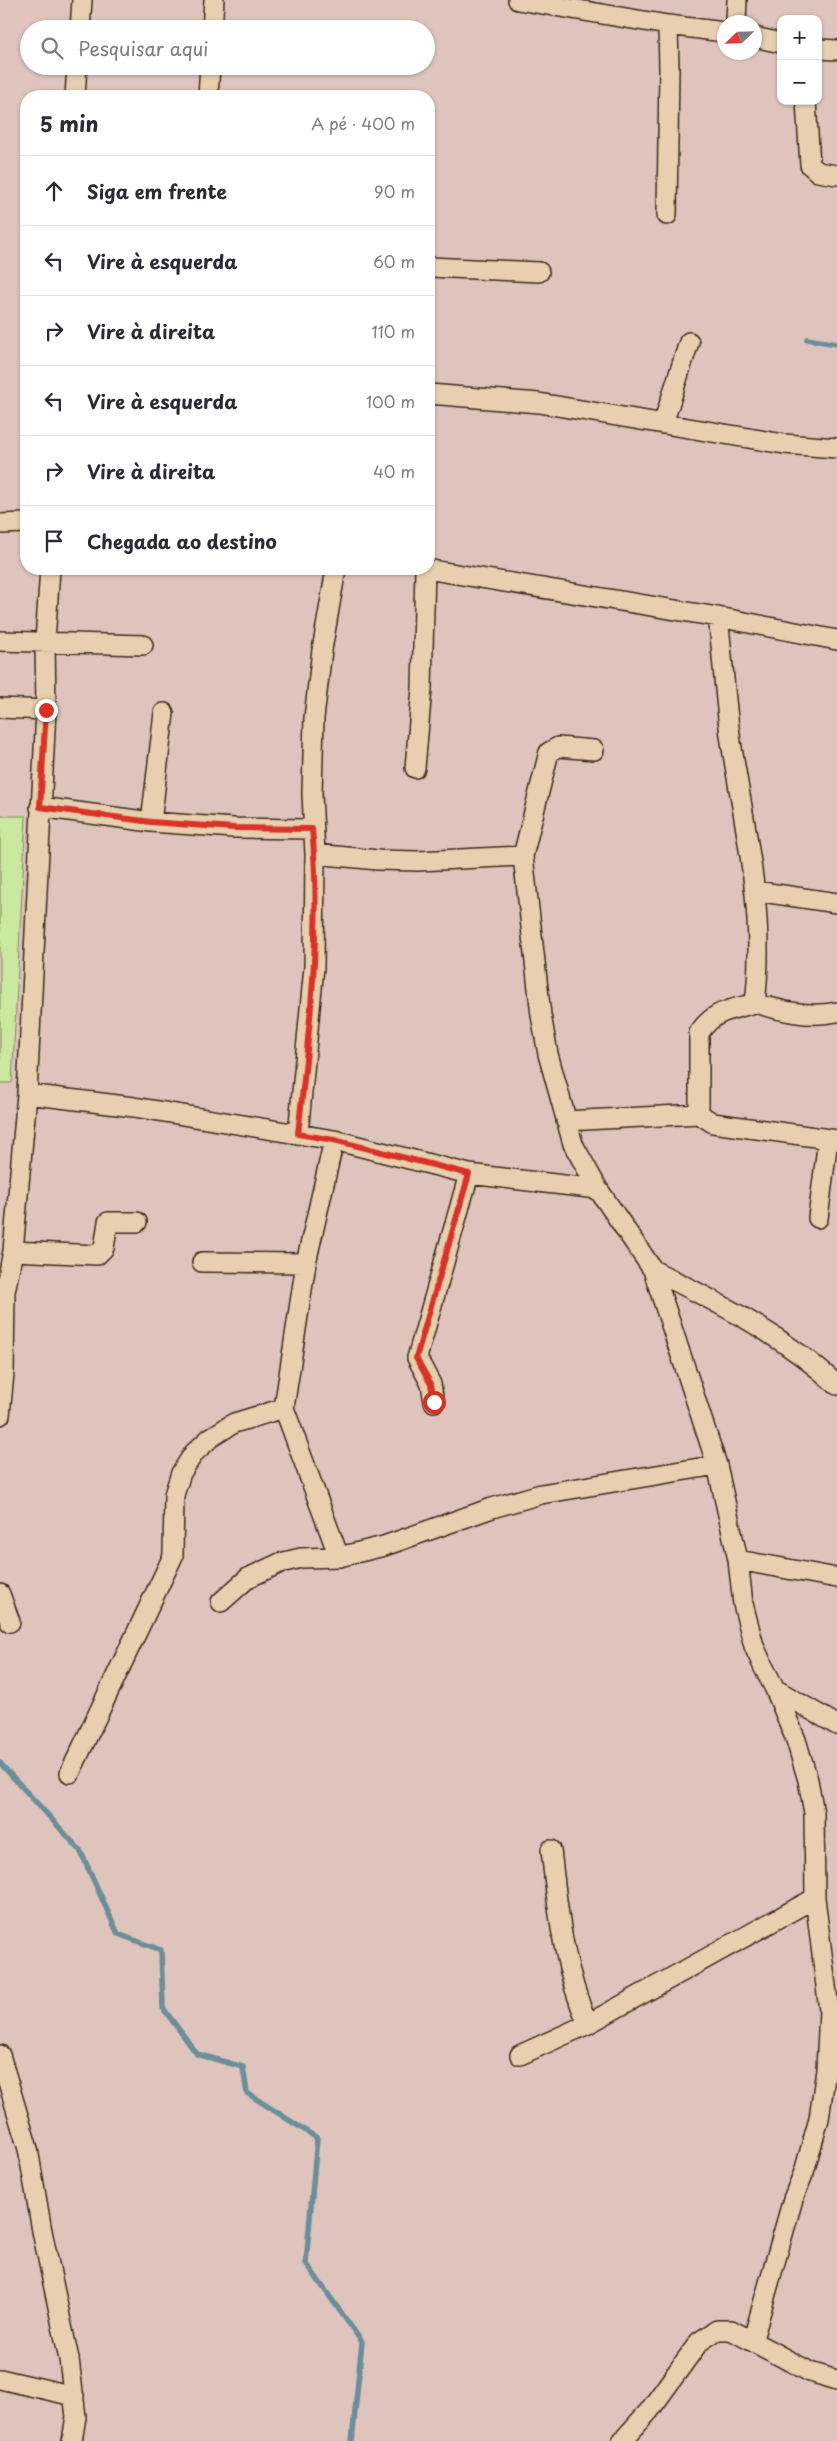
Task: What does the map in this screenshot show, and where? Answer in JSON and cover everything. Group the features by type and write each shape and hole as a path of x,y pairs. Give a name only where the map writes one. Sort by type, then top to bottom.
{"street":[{"path":"81,20 82,0"},
{"path":"213,20 214,0"},
{"path":"518,0 579,4 668,25 717,31"},
{"path":"736,15 737,0"},
{"path":"667,215 670,69 668,25"},
{"path":"762,39 777,42"},
{"path":"822,49 837,50"},
{"path":"75,90 76,75"},
{"path":"208,90 209,75"},
{"path":"806,105 810,165 818,172 837,174"},
{"path":"435,267 539,272"},
{"path":"663,424 689,342"},
{"path":"435,394 539,403 784,444 837,448"},
{"path":"0,524 20,523"},
{"path":"435,570 718,617 837,640"},
{"path":"0,1415 3,1292 13,1251 28,1094 46,710 45,641 50,575"},
{"path":"298,1134 314,967 315,854 312,829 314,718 322,650 335,575"},
{"path":"415,768 422,688 426,575"},
{"path":"718,617 731,738 755,891 760,942 755,1003"},
{"path":"0,641 143,645"},
{"path":"0,708 46,710"},
{"path":"151,822 164,713"},
{"path":"594,750 558,747 548,752 524,856 541,1015 548,1054 573,1144 598,1189 653,1270 717,1465 738,1560 743,1604 750,1633 796,1740 808,1780 814,1812 815,1898 829,2010 824,2090 820,2119 804,2172 793,2199 753,2339"},
{"path":"40,807 151,822 234,828 312,829"},
{"path":"315,854 378,860 418,861 524,856"},
{"path":"755,891 837,903"},
{"path":"699,1114 699,1033 706,1022 715,1014 755,1003 799,1014 825,1015 837,1012"},
{"path":"28,1094 134,1107 334,1140 469,1174 598,1189"},
{"path":"566,1121 699,1114 712,1123 832,1139 818,1218"},
{"path":"334,1140 306,1263 284,1408 339,1557"},
{"path":"434,1402 431,1384 416,1358 469,1174"},
{"path":"13,1251 98,1255 104,1248 108,1222 137,1222"},
{"path":"202,1262 306,1263"},
{"path":"653,1270 750,1320 802,1356 837,1385"},
{"path":"70,1773 173,1556 174,1495 181,1473 194,1454 210,1438 234,1423 284,1408"},
{"path":"222,1602 248,1578 280,1563 321,1556 339,1557 384,1546 492,1508 541,1494 717,1465"},
{"path":"738,1560 837,1578"},
{"path":"0,1594 10,1622"},
{"path":"775,1688 837,1725"},
{"path":"552,1850 560,1930 578,2001 588,2024"},
{"path":"520,2055 588,2024 815,1898"},
{"path":"0,2055 28,2149 42,2231 69,2359 76,2417 72,2441"},
{"path":"622,2441 649,2411 699,2342 717,2330 731,2330 753,2339 810,2372 837,2380"},
{"path":"0,2379 74,2396"}],"green space":[{"path":"0,816 26,816 12,1083 0,1083"}],"waterway":[{"path":"807,339 837,344"},
{"path":"0,1763 80,1850 118,1934 161,1950 163,2008 197,2054 243,2067 247,2093 317,2138 306,2263 362,2342 352,2441"}],"route":[{"path":"46,710 40,807 151,822 234,828 312,829 315,854 314,967 298,1134 334,1140 469,1174 416,1358 431,1384 434,1392 434,1402"}]}
